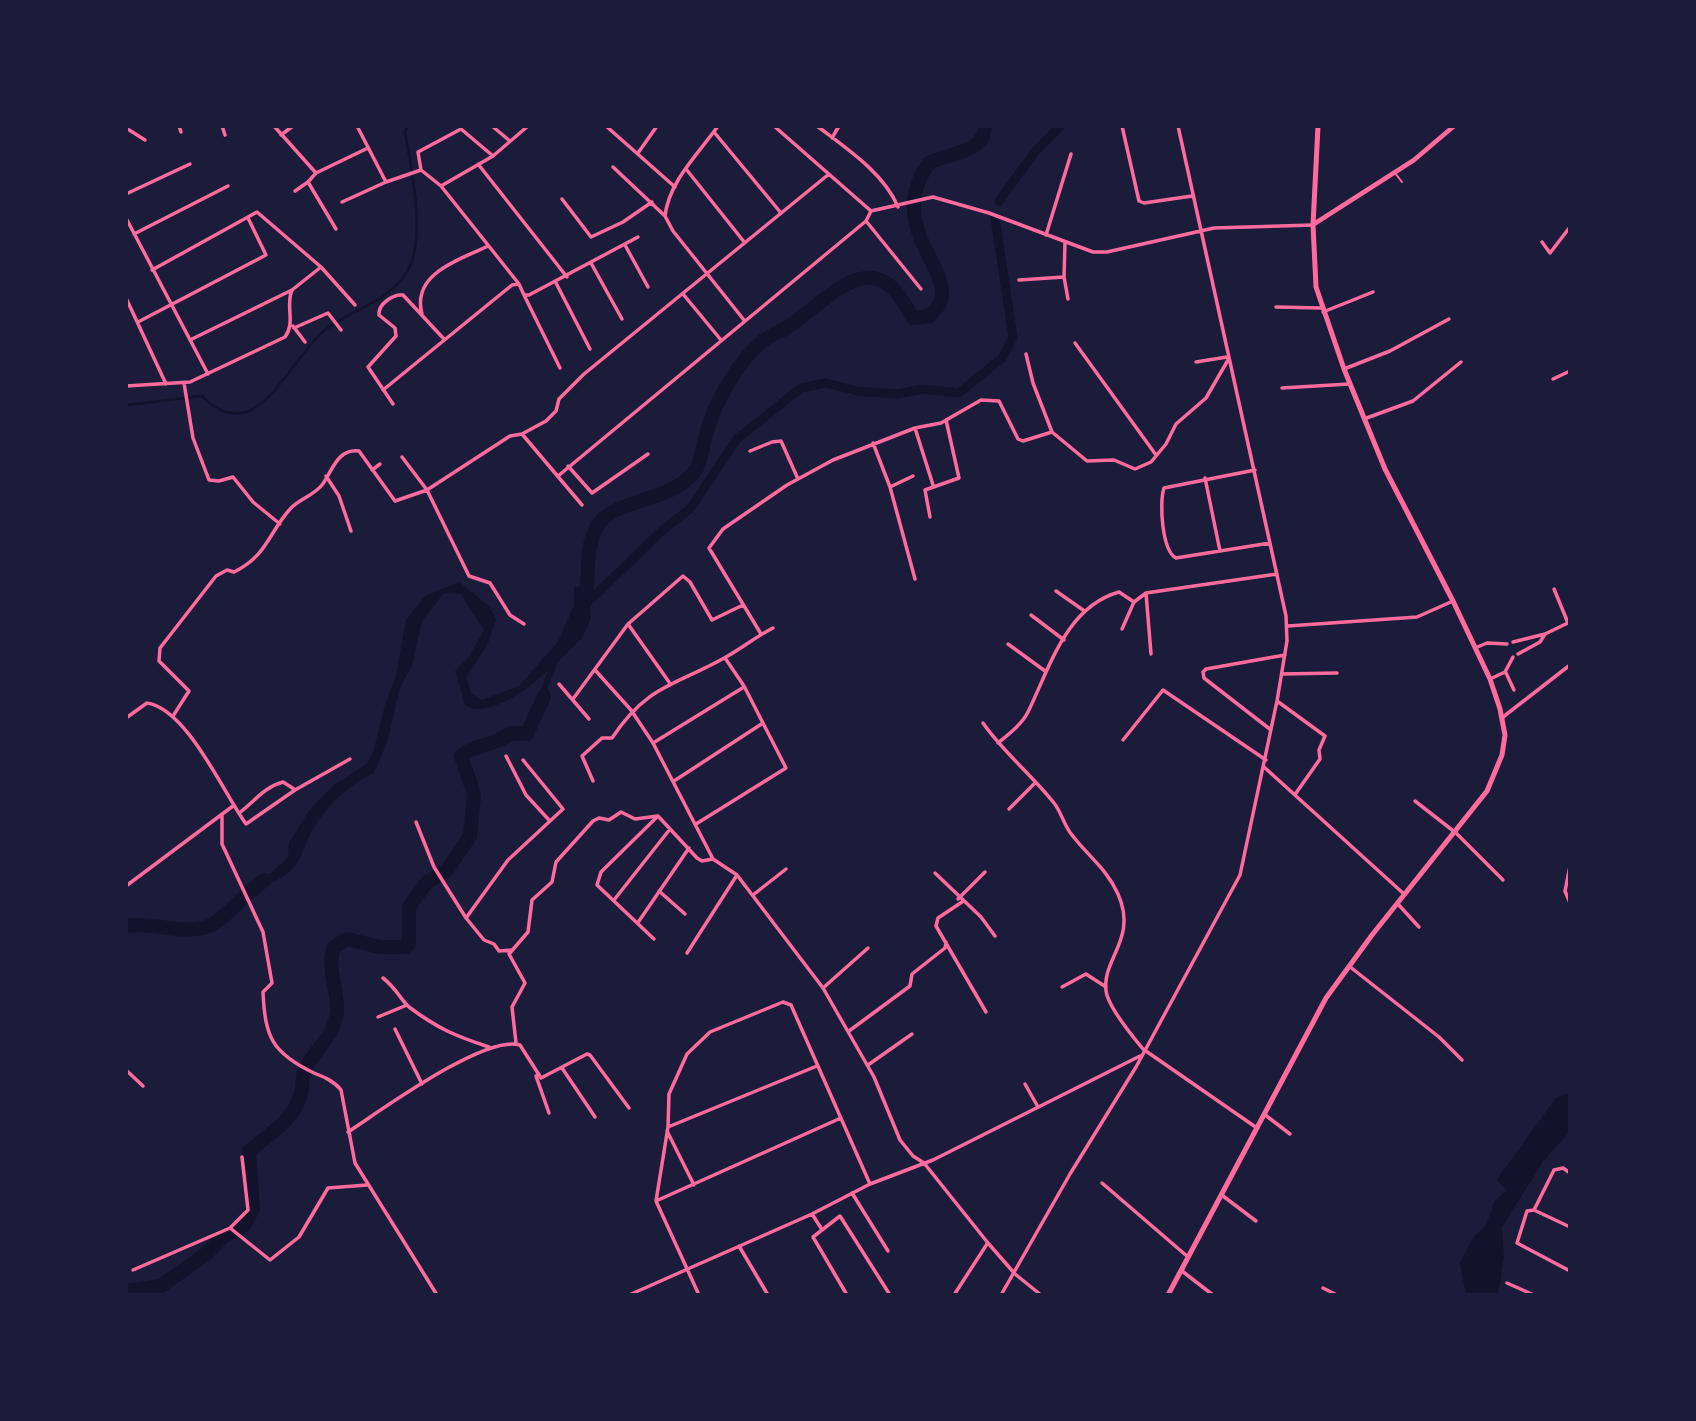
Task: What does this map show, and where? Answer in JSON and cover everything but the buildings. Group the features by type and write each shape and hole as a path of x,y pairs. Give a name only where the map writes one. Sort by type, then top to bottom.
{"main road":[{"path":"1168,1295 1326,998 1404,894 1456,833 1487,791 1498,770 1505,735 1503,717 1490,679 1453,601 1399,499 1349,384 1322,310 1313,262 1318,126"}],"street":[{"path":"179,126 181,132"},
{"path":"222,126 225,135"},
{"path":"274,126 316,173"},
{"path":"281,135 293,126"},
{"path":"357,126 386,182"},
{"path":"492,126 510,141"},
{"path":"441,186 493,156 528,126"},
{"path":"606,126 675,187"},
{"path":"638,153 657,126"},
{"path":"665,216 675,187 685,169 718,126"},
{"path":"774,126 871,211 933,197 989,213 1093,252 1107,252 1201,231 1313,225 1395,172 1454,126"},
{"path":"817,126 886,186 898,207"},
{"path":"832,138 839,126"},
{"path":"1122,126 1139,201 1144,203 1192,196"},
{"path":"1001,1295 1142,1052 1240,874 1266,760 1285,655 1287,626 1277,574 1255,470 1227,359 1178,126"},
{"path":"126,128 145,140"},
{"path":"419,171 418,152 461,129 493,156"},
{"path":"714,132 781,213"},
{"path":"295,191 316,173 368,148"},
{"path":"1046,235 1071,153"},
{"path":"126,194 190,164"},
{"path":"478,164 567,277"},
{"path":"613,167 665,216 673,231 744,320"},
{"path":"685,169 745,243"},
{"path":"342,202 386,182 419,171"},
{"path":"419,171 441,186 519,285 560,368"},
{"path":"173,716 189,691 161,664 157,658 160,648 216,576 227,570 234,572 255,561 292,508 320,488 341,457 355,450 361,453 396,501 427,490 510,436 522,434 546,421 571,386 829,174"},
{"path":"308,182 336,229"},
{"path":"134,234 228,186"},
{"path":"562,199 591,237 623,222 652,202"},
{"path":"558,476 866,221 871,211"},
{"path":"152,270 257,212 321,267 355,305"},
{"path":"126,218 208,374"},
{"path":"138,322 266,256 248,218"},
{"path":"866,221 921,289"},
{"path":"1542,242 1550,253 1570,228"},
{"path":"524,295 556,283 638,237"},
{"path":"1065,242 1064,277 1068,299"},
{"path":"625,245 648,287"},
{"path":"422,315 420,296 432,275 488,246"},
{"path":"591,263 622,319"},
{"path":"190,340 292,290 321,267"},
{"path":"1019,280 1064,277"},
{"path":"556,283 590,349"},
{"path":"383,390 512,285 519,285"},
{"path":"292,290 289,302 293,326 305,342"},
{"path":"1276,307 1322,310 1373,292"},
{"path":"393,404 369,370 369,363 394,340 396,333 379,310 393,297 401,294 444,339"},
{"path":"683,294 721,340"},
{"path":"126,298 166,384"},
{"path":"126,386 184,383 285,337 293,326 325,313 332,316 341,330"},
{"path":"1344,369 1390,351 1450,319"},
{"path":"1076,343 1156,455"},
{"path":"1026,354 1033,383 1052,432 1091,463 1114,460 1138,469 1148,465 1171,437 1175,424 1212,390 1227,359"},
{"path":"1196,362 1227,359"},
{"path":"1364,419 1413,401 1461,362"},
{"path":"1553,379 1570,371"},
{"path":"184,383 193,438 209,480 219,481 233,477 253,502 280,524"},
{"path":"1283,388 1349,384"},
{"path":"761,634 709,548 723,529 798,479 833,460 915,428 946,420 971,405 993,399 1003,405 1018,439 1052,432"},
{"path":"930,517 925,490 959,478 946,420"},
{"path":"915,428 933,485"},
{"path":"522,434 582,505"},
{"path":"750,451 772,442 781,442 798,479"},
{"path":"873,443 890,487 915,579"},
{"path":"568,467 592,494 648,454"},
{"path":"402,457 427,490 469,576 490,583 509,613 524,624"},
{"path":"372,470 380,464"},
{"path":"1255,470 1164,488 1165,545 1176,558 1270,542"},
{"path":"326,476 339,496 351,531"},
{"path":"890,487 913,476"},
{"path":"1205,478 1220,552"},
{"path":"1122,629 1134,602 1146,593 1277,574"},
{"path":"573,699 628,624 683,576 690,582 712,620 743,605"},
{"path":"1475,648 1487,643 1510,643 1545,634 1569,622 1554,589"},
{"path":"1056,591 1083,610"},
{"path":"998,743 1028,712 1045,671 1083,610 1119,592 1134,602"},
{"path":"1146,593 1151,654"},
{"path":"1287,626 1417,617 1453,601"},
{"path":"1031,615 1064,640"},
{"path":"628,624 669,682"},
{"path":"593,781 582,756 602,738 612,738 631,710 669,682 725,658 773,628"},
{"path":"1518,654 1540,642 1545,634"},
{"path":"1008,644 1045,671"},
{"path":"1271,730 1204,678 1203,672 1206,669 1285,655"},
{"path":"1490,679 1505,672 1513,657"},
{"path":"696,824 785,770 744,686 725,658"},
{"path":"1503,717 1570,665"},
{"path":"595,670 631,710 653,743 713,859 737,875 823,988 868,1065 900,1140 913,1156 924,1163 1015,1273 1041,1295"},
{"path":"1505,672 1514,690"},
{"path":"1282,674 1338,673"},
{"path":"559,684 589,719"},
{"path":"653,743 744,686"},
{"path":"1123,740 1163,690 1266,760"},
{"path":"1277,701 1325,736 1319,750 1320,759 1296,793"},
{"path":"126,718 141,705 150,703 173,716 201,752 246,824 295,790 349,759"},
{"path":"674,780 763,723"},
{"path":"983,723 998,743 1055,803 1071,834 1101,866 1121,901 1124,914 1123,935 1106,987 1108,998 1142,1052 1257,1128"},
{"path":"506,756 526,796 549,820"},
{"path":"466,918 508,860 564,809 523,760"},
{"path":"1264,767 1296,793 1404,894"},
{"path":"239,813 256,796 278,783 283,782 295,790"},
{"path":"1009,808 1035,783"},
{"path":"1415,801 1456,833 1503,880"},
{"path":"126,886 233,806"},
{"path":"516,1043 512,1007 524,983 509,958 512,950 528,932 532,900 552,882 556,862 593,821 599,818 607,821 621,812 635,819 658,816"},
{"path":"222,814 222,844 253,907 266,940 271,964 272,983 263,992 268,1036 298,1066 341,1090 353,1158 437,1295"},
{"path":"658,816 702,861 713,859"},
{"path":"654,939 597,885 596,879 658,816"},
{"path":"416,822 438,873 466,918 484,940 494,944 499,951 512,950"},
{"path":"614,900 670,829"},
{"path":"639,922 689,848"},
{"path":"1570,866 1566,891 1570,903"},
{"path":"753,895 786,869"},
{"path":"985,872 937,921 946,943 986,1012"},
{"path":"935,873 960,900 981,917 995,936"},
{"path":"687,953 737,875"},
{"path":"659,891 685,914"},
{"path":"1397,903 1419,928"},
{"path":"849,1031 910,986 912,974 945,948 946,943"},
{"path":"823,988 868,948"},
{"path":"1349,966 1439,1037 1462,1060"},
{"path":"1062,987 1086,974 1106,987"},
{"path":"383,978 398,990 407,1005 435,1027 491,1047"},
{"path":"699,1295 656,1201 673,1083 687,1054 710,1032 776,1004 787,1002 791,1005 870,1184"},
{"path":"378,1017 407,1005"},
{"path":"395,1028 422,1084"},
{"path":"868,1065 912,1034"},
{"path":"348,1132 477,1052 516,1043 523,1048 536,1074 548,1113"},
{"path":"629,1295 812,1214 870,1184 933,1160 1142,1052"},
{"path":"536,1074 546,1078 590,1055 629,1108"},
{"path":"667,1129 817,1066"},
{"path":"562,1069 595,1117"},
{"path":"126,1070 143,1086"},
{"path":"1025,1084 1038,1107"},
{"path":"1264,1114 1290,1133"},
{"path":"656,1201 841,1118"},
{"path":"667,1129 694,1185"},
{"path":"133,1270 230,1228 248,1210 242,1157"},
{"path":"1534,1210 1554,1170 1563,1168 1570,1172"},
{"path":"1102,1182 1189,1257"},
{"path":"230,1228 270,1260 299,1237 328,1188 368,1185"},
{"path":"852,1192 888,1251"},
{"path":"1223,1196 1256,1221"},
{"path":"1570,1227 1534,1210 1527,1211 1517,1243 1570,1270"},
{"path":"812,1214 821,1228"},
{"path":"847,1295 813,1237 821,1228 840,1216 890,1295"},
{"path":"954,1295 988,1243"},
{"path":"739,1245 768,1295"},
{"path":"1182,1270 1213,1295"},
{"path":"1507,1283 1534,1295"},
{"path":"1323,1289 1337,1295"}],"lane":[{"path":"1395,172 1402,182"}],"shaded area":[{"path":"459,582 489,606 496,619 487,646 466,678 472,694 482,700 519,686 557,643 574,606 574,587 597,590 598,593 590,608 591,618 582,638 558,662 546,691 545,702 534,719 532,715 548,670 521,692 497,705 475,708 465,705 455,671 469,657 484,630 461,594 444,593 422,621 412,666 400,687 388,739 374,773 354,784 328,808 314,827 300,859 291,870 252,891 249,884 268,876 288,857 289,842 309,811 335,784 367,764 373,753 385,705 396,676 406,620 425,596"},
{"path":"1570,1092 1570,1131 1544,1160 1502,1227 1504,1257 1498,1295 1466,1295 1460,1263 1474,1236 1486,1226 1494,1202 1506,1190 1497,1180 1556,1098"}],"waterway":[{"path":"126,405 202,396 212,405 229,413 249,411 269,397 325,330 380,298 400,282 413,258 417,223 414,183 405,131 408,126"},
{"path":"583,605 590,547 596,528 604,518 615,511 672,489 695,471 709,424 721,396 744,360 762,341 795,322 839,289 862,279 873,278 886,283 897,293 913,318 930,316 940,303 942,290 917,226 914,207 917,186 929,163 972,147 983,135 985,126"},
{"path":"999,201 1035,152 1060,126"},
{"path":"590,600 665,528 691,508 737,439 801,388 826,383 858,391 896,394 923,389 959,393 1002,358 1013,337 995,218"},
{"path":"126,1291 161,1286 206,1254 224,1236 244,1225 253,1209 249,1151 279,1127 296,1106 305,1070 330,1034 336,1019 337,1003 331,963 334,947 347,939 379,947 406,947 409,944 409,907 427,882 447,870 470,836 474,794 461,756 474,748 499,741 511,733 527,734 544,696"},
{"path":"126,926 146,925 189,930 209,926 265,880"}]}
